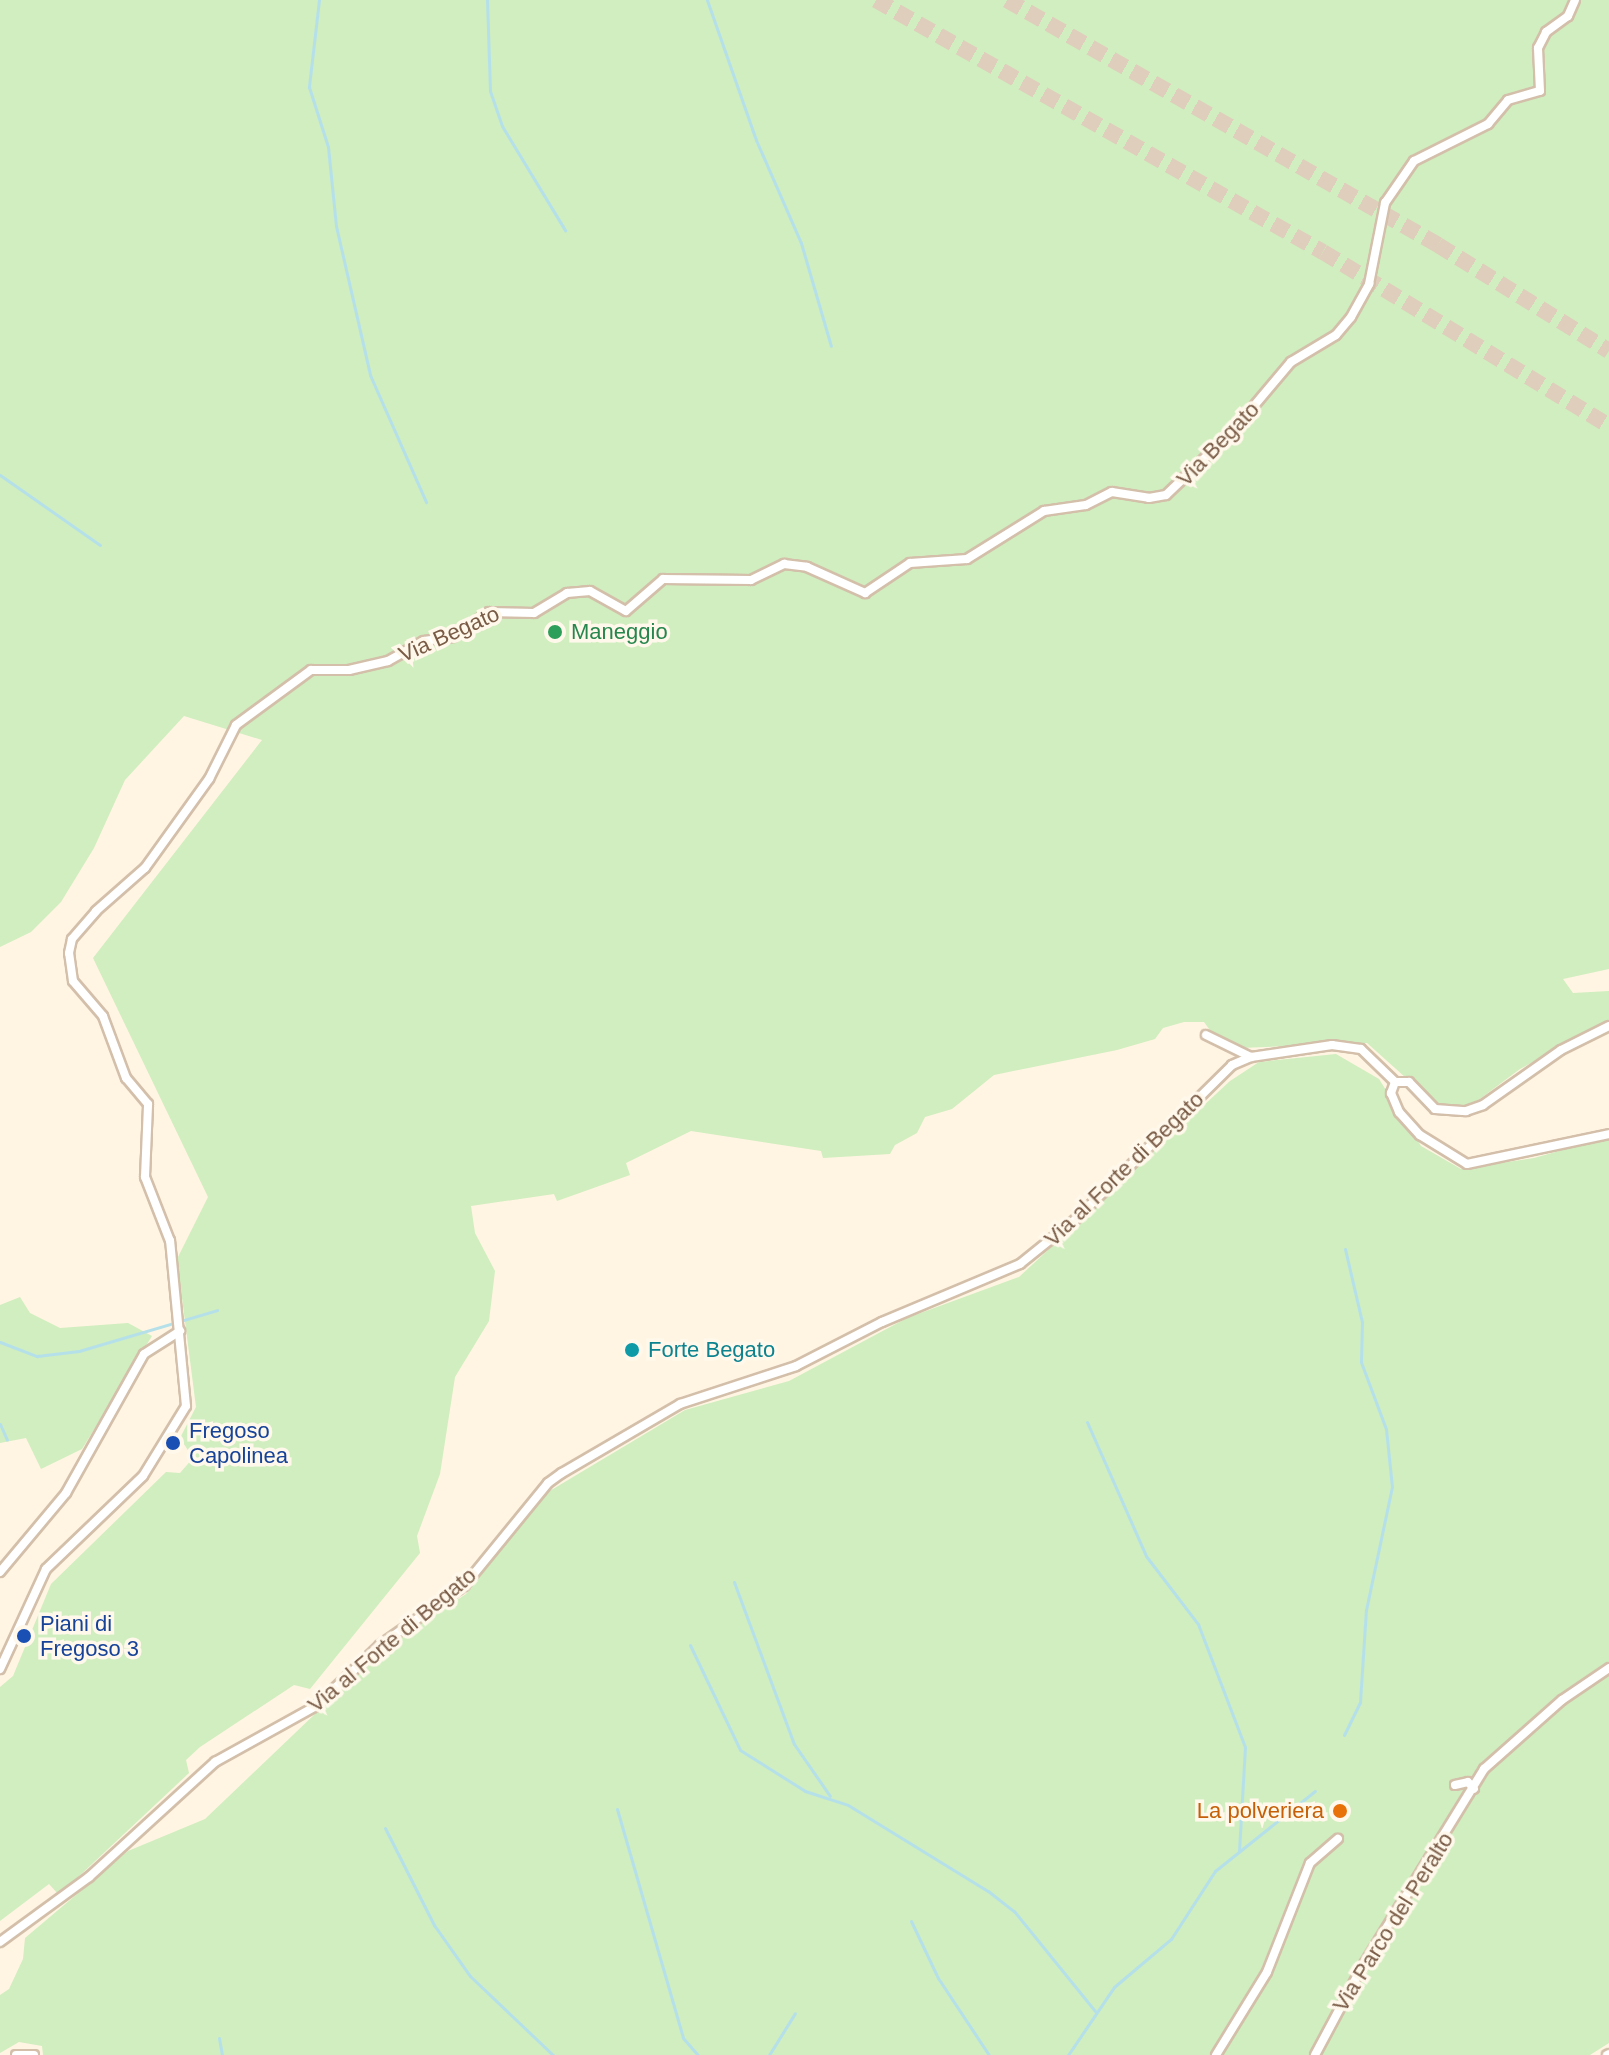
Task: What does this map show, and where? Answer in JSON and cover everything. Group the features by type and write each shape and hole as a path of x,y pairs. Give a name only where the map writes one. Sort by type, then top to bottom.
{"street":[{"name":"Via Begato","path":"180,1331 170,1241 145,1177 148,1104 126,1078 106,1022 77,988 69,964 77,933 137,877 209,779 236,725 311,670 349,670 388,661 424,641 453,637 489,612 534,613 573,592 602,595 626,611 663,579 751,580 784,564 807,567 865,593 910,563 967,559 1044,511 1086,505 1112,492 1149,498 1172,492 1291,362 1336,335 1351,317 1369,284 1385,203 1414,161 1488,124 1508,100 1540,91 1538,48 1546,32 1568,16 1575,0"},
{"name":"Via al Forte di Begato","path":"0,1942 89,1877 215,1762 306,1713 380,1645 464,1586 548,1483 680,1404 796,1366 882,1322 1020,1264 1076,1219 1232,1065 1251,1057 1332,1045 1361,1049 1395,1082 1409,1082 1435,1109 1466,1111 1483,1105 1561,1050 1609,1026"},
{"path":"1206,1035 1251,1057"},
{"path":"1395,1082 1391,1093 1399,1112 1420,1135 1467,1164 1609,1134"},
{"path":"0,1572 66,1493 139,1361 180,1331 187,1389 178,1426 143,1476 46,1569 0,1669"},
{"name":"Via Parco del Peralto","path":"1315,2055 1361,1969 1484,1769 1526,1730 1609,1668"},
{"path":"1455,1785 1468,1782 1474,1789"},
{"path":"1216,2055 1250,2012 1310,1863 1338,1839"},
{"path":"16,2055 34,2055"}],"green space":[{"path":"0,0 1609,0 1609,969 1563,979 1573,993 1609,991 1609,1021 1520,1069 1469,1107 1434,1103 1367,1043 1240,1048 1212,1033 1204,1022 1184,1022 1163,1028 1155,1039 1117,1050 994,1075 952,1109 925,1117 917,1133 895,1145 890,1154 823,1158 821,1151 691,1131 626,1163 630,1175 557,1201 554,1194 471,1206 475,1233 495,1271 489,1321 455,1377 440,1474 417,1536 420,1553 310,1689 294,1685 200,1747 186,1760 189,1773 59,1895 49,1884 0,1921 0,1687 13,1676 51,1584 166,1472 180,1473 193,1458 180,1438 196,1407 177,1259 208,1197 93,958 262,740 184,716 125,780 94,848 61,902 31,932 0,947"},
{"path":"1336,1054 1379,1079 1421,1146 1461,1169 1534,1158 1609,1137 1609,2043 1590,2055 43,2055 42,2046 19,2042 0,2053 0,1995 9,1989 23,1959 25,1938 128,1851 205,1819 382,1650 466,1594 548,1492 685,1410 789,1381 907,1318 1019,1277 1230,1081 1259,1062"},
{"path":"20,1297 30,1313 60,1328 128,1323 152,1336 82,1449 41,1469 26,1438 0,1443 0,1305"}],"waterway":[{"path":"319,0 309,87 328,147 336,226 370,375 426,502"},
{"path":"487,0 490,91 502,126 565,230"},
{"path":"707,0 756,140 801,243 831,346"},
{"path":"0,475 100,545"},
{"path":"1344,1735 1360,1702 1366,1610 1392,1487 1386,1429 1361,1362 1362,1322 1345,1249"},
{"path":"0,1342 37,1356 79,1351 217,1310"},
{"path":"1087,1422 1146,1556 1198,1624 1245,1747 1239,1851"},
{"path":"0,1424 7,1440"},
{"path":"734,1582 794,1744 830,1796"},
{"path":"690,1645 740,1750 805,1791 848,1805 988,1891 1014,1911 1095,2011"},
{"path":"1068,2055 1114,1987 1171,1939 1215,1871 1315,1791"},
{"path":"617,1809 683,2038 698,2055"},
{"path":"385,1828 434,1925 470,1976 553,2055"},
{"path":"911,1921 938,1978 989,2055"},
{"path":"769,2055 795,2013"},
{"path":"219,2038 222,2055"}],"tunnel":[{"path":"876,0 1323,252 1609,426"},
{"path":"1007,0 1438,245 1609,351"}],"place":[{"name":"Maneggio","path":"555,632"},
{"name":"Forte Begato","path":"632,1350"},
{"name":"Fregoso Capolinea","path":"173,1443"},
{"name":"Piani di Fregoso 3","path":"24,1636"},
{"name":"La polveriera","path":"1340,1811"}]}
